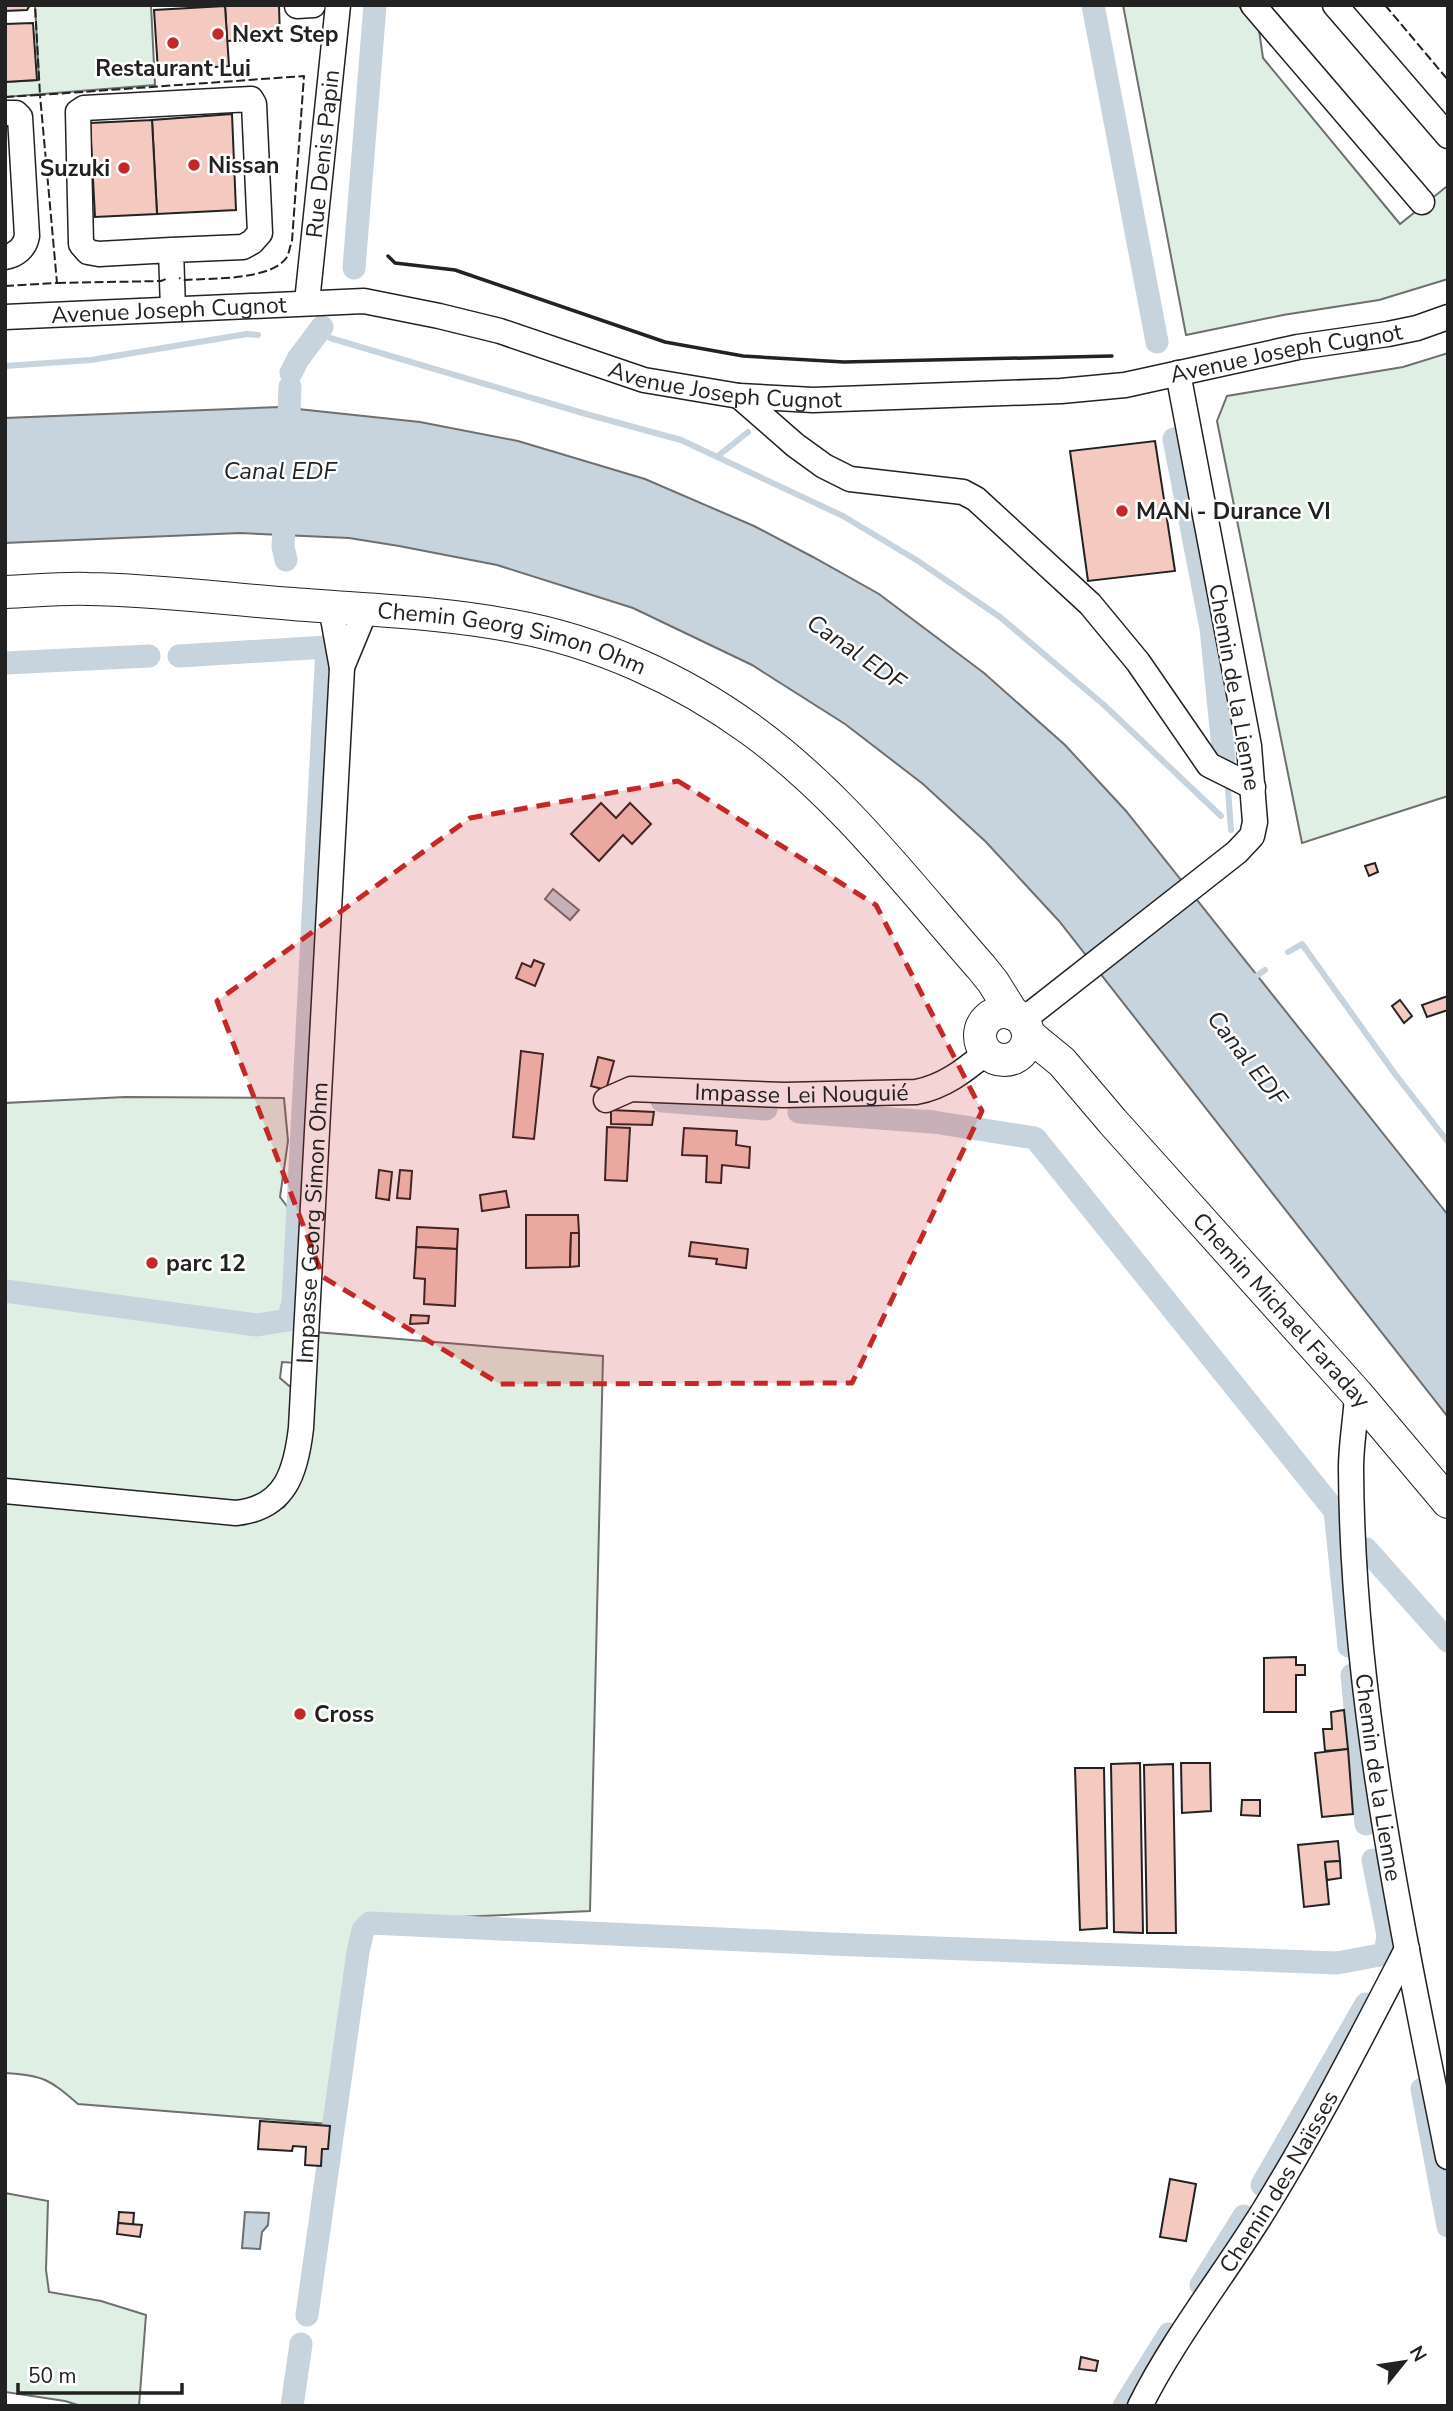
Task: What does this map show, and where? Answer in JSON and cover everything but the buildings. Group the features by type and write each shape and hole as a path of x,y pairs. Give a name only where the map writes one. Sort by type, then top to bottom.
{"main road":[{"name":"Chemin Georg Simon Ohm","path":"5,592 109,589 445,616 543,632 593,647 674,683 721,709 811,778 840,807 989,976 1008,1034"},
{"name":"Chemin Michael Faraday","path":"1008,1034 1045,1070 1059,1078 1113,1122 1357,1394 1448,1502"}],"street":[{"path":"297,6 313,5"},
{"name":"Rue Denis Papin","path":"307,302 338,5"},
{"path":"1254,5 1422,202"},
{"path":"1335,5 1448,136"},
{"path":"251,99 254,104 261,227 257,238 243,247 171,250 99,254 84,249 81,244 78,112 84,108 251,99"},
{"path":"5,113 16,113 20,117 27,236 26,243 17,253 5,257"},
{"path":"171,250 173,309"},
{"name":"Avenue Joseph Cugnot","path":"5,317 364,301 500,331 643,380 739,396 813,400 1061,391 1125,384 1298,348 1417,328 1448,317"},
{"name":"Chemin de la Lienne","path":"1008,1034 1050,997 1237,852 1249,841 1254,830 1249,746 1178,373"},
{"path":"739,396 795,445 824,466 850,479 963,492 976,499 1090,604 1138,662 1209,765 1253,787"},
{"name":"Impasse Georg Simon Ohm","path":"5,1491 236,1513 270,1501 284,1488 293,1470 301,1428 342,668 331,607"},
{"name":"Impasse Georg Simon Ohm","path":"342,668 366,609"},
{"name":"Impasse Lei Nouguié","path":"606,1100 622,1092 645,1089 783,1095 908,1093 936,1087 965,1069 1008,1034"},
{"name":"Chemin de la Lienne","path":"1357,1394 1351,1465 1354,1545 1382,1818 1448,2157"},
{"name":"Chemin des Naïsses","path":"1140,2406 1169,2353 1265,2208 1350,2060 1407,1950"}],"highlighted area":[{"path":"678,781 876,905 982,1111 852,1383 500,1384 323,1277 217,1001 470,818"}],"green space":[{"path":"35,5 151,5 155,85 5,97 5,82 39,80"},
{"path":"1123,5 1238,5 1259,30 1263,58 1400,224 1446,187 1448,189 1448,279 1379,300 1283,315 1186,335"},
{"path":"1448,353 1448,796 1302,843 1217,421 1227,396 1403,367"},
{"name":"parc 12","path":"125,1097 284,1098 288,1141 280,1197 299,1222 296,1363 282,1362 280,1378 295,1391 290,1453 271,1490 231,1508 5,1485 5,1103"},
{"name":"Cross","path":"315,1332 603,1356 590,1911 370,1921 329,2124 78,2104 46,2080 5,2073 5,1499 264,1517 284,1507 297,1489 305,1467"},
{"path":"5,2193 48,2201 46,2270 49,2292 101,2301 146,2315 139,2406 81,2406 5,2392"}],"water":[{"name":"Canal EDF","path":"279,407 420,422 518,441 645,479 754,526 879,594 984,673 1065,745 1126,811 1448,1215 1448,1417 1059,921 986,842 923,784 845,724 752,665 633,608 497,565 399,546 349,538 240,533 5,543 5,418"},
{"path":"553,889 579,910 570,920 545,899"},
{"path":"245,2212 269,2213 268,2225 262,2232 260,2249 242,2248"}],"waterway":[{"path":"354,268 375,5"},
{"path":"1093,5 1157,342"},
{"path":"291,373 322,327"},
{"path":"5,366 91,360 247,334 258,335"},
{"path":"330,338 681,440 843,516 918,561 1000,617 1104,705 1221,816"},
{"path":"288,437 290,387"},
{"path":"718,456 748,432"},
{"path":"1174,439 1211,628 1224,758"},
{"path":"285,506 283,547 286,560"},
{"path":"5,1291 257,1325 288,1320 293,1303 327,647 179,656"},
{"path":"5,663 149,656"},
{"path":"1228,789 1231,830"},
{"path":"1288,952 1302,944 1395,1074 1448,1142"},
{"path":"1252,979 1265,970"},
{"path":"662,1101 766,1109"},
{"path":"799,1112 932,1122"},
{"path":"927,1121 1035,1138 1335,1511 1349,1646"},
{"path":"1366,1549 1448,1641"},
{"path":"1352,1675 1366,1824"},
{"path":"307,2315 358,1952 363,1930 370,1923 1337,1963 1385,1954 1388,1935 1373,1860"},
{"path":"1262,2185 1366,2004"},
{"path":"1422,2089 1448,2226"},
{"path":"1201,2285 1244,2216"},
{"path":"1124,2406 1169,2334"},
{"path":"292,2406 301,2344"}],"fence":[{"path":"5,97 40,95 35,5"},
{"path":"1385,5 1448,80"},
{"path":"5,286 57,283 40,95 304,76 292,241 287,257 268,270 239,277 179,278"},
{"path":"57,283 166,279"}],"wall":[{"path":"388,256 395,263 455,270 665,342 743,356 844,362 1112,356"}],"place":[{"name":"Next Step","path":"218,34"},
{"name":"Restaurant Lui","path":"173,43"},
{"name":"Nissan","path":"194,165"},
{"name":"Suzuki","path":"124,168"},
{"name":"MAN - Durance VI","path":"1122,511"},
{"name":"parc 12","path":"152,1263"},
{"name":"Cross","path":"300,1714"}]}
